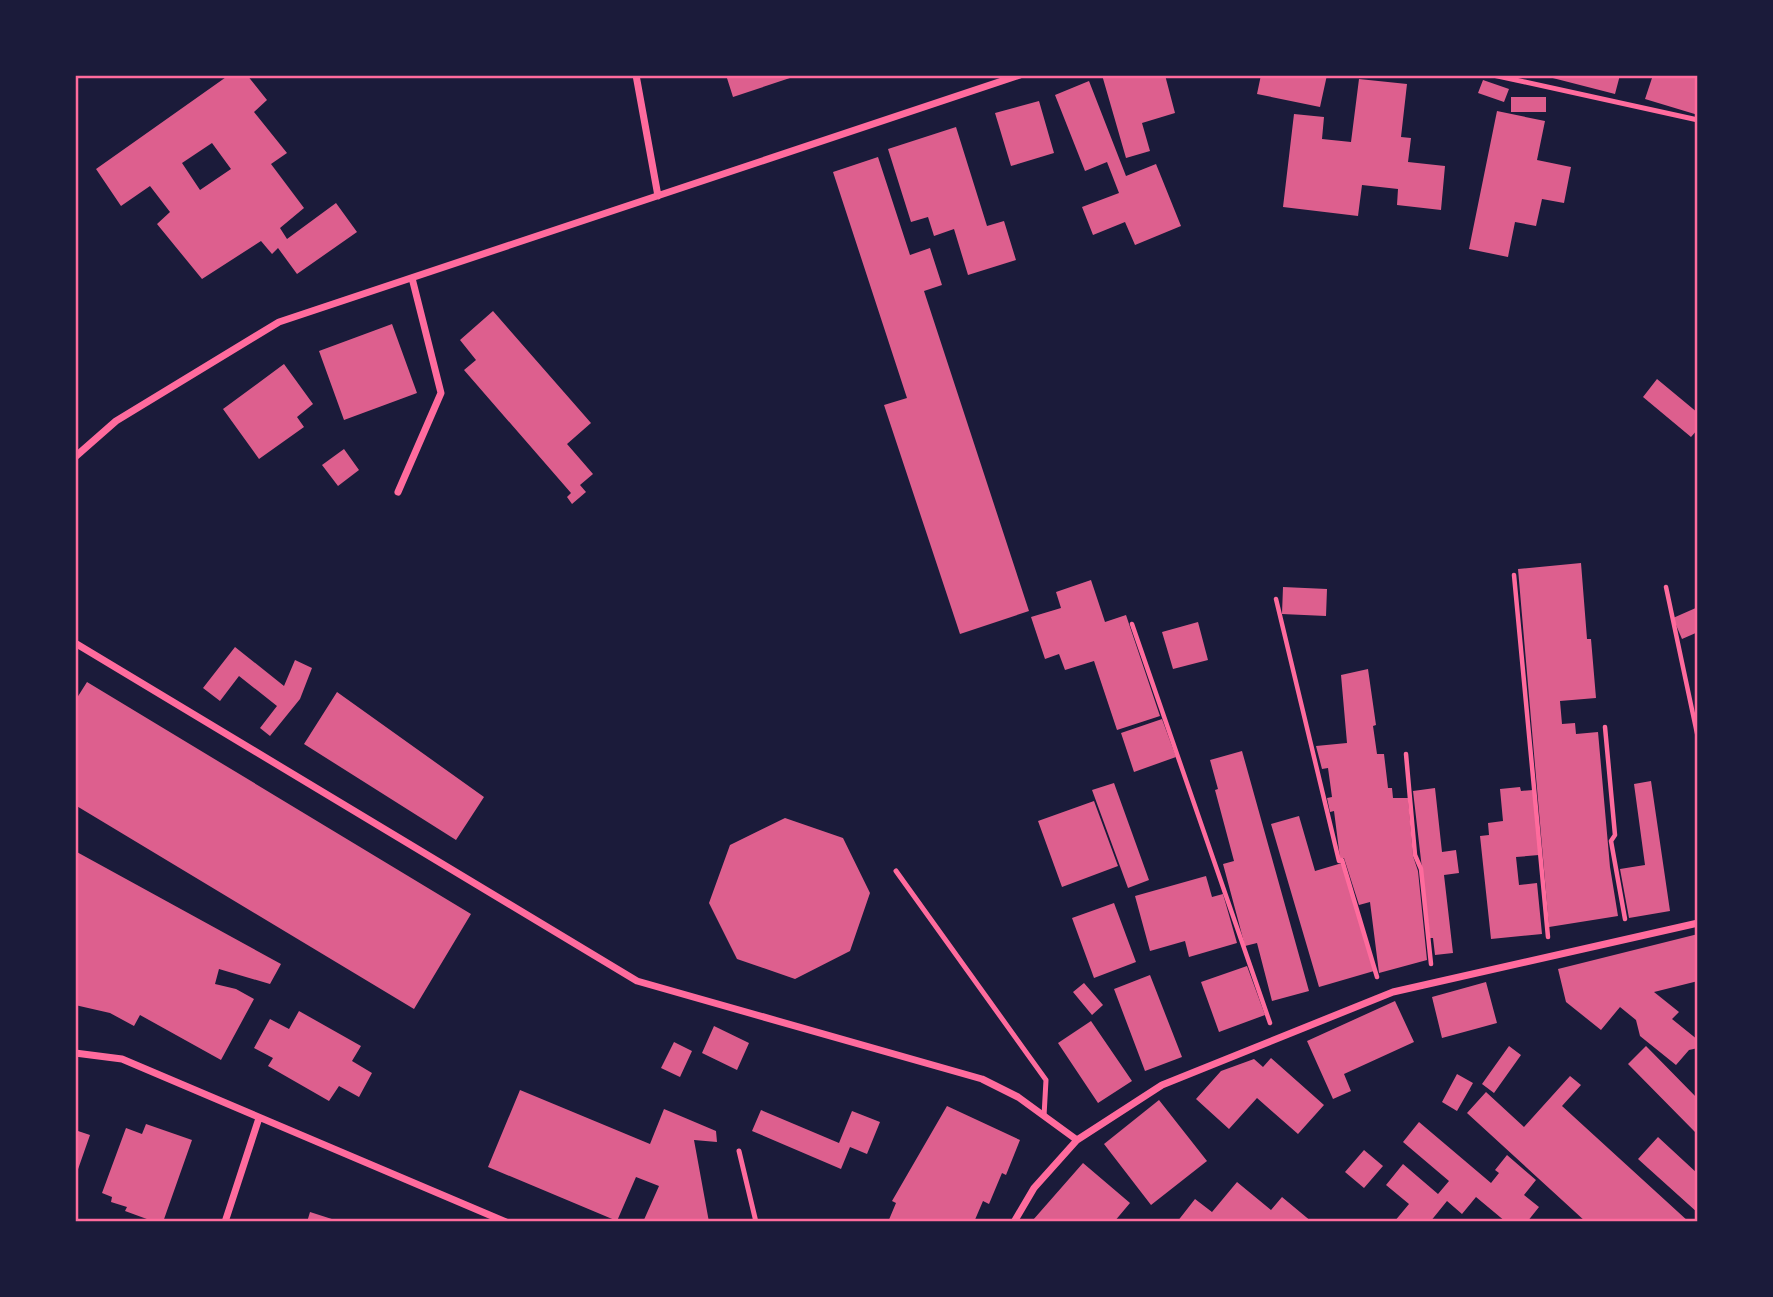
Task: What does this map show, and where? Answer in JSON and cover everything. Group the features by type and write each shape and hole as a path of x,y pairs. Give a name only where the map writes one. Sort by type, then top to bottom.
{"street":[{"path":"636,75 658,196"},
{"path":"75,457 116,421 279,322 1020,75"},
{"path":"398,492 441,393 412,278"},
{"path":"75,643 637,981 982,1079 1018,1097 1077,1140"},
{"path":"1014,1222 1034,1188 1077,1140 1162,1084 1382,996 1433,982 1698,923"},
{"path":"75,1053 122,1059 506,1222"},
{"path":"225,1222 259,1118"}],"lane":[{"path":"1493,75 1698,120"},
{"path":"896,870 1046,1080 1044,1116"},
{"path":"739,1151 756,1222"}],"path":[{"path":"1514,575 1550,956"},
{"path":"1666,587 1698,738"},
{"path":"1276,598 1339,861 1342,860 1382,996"},
{"path":"1132,624 1275,1037"},
{"path":"1605,727 1615,835 1611,841 1629,939"},
{"path":"1406,754 1415,855 1421,869 1433,982"}],"building":[{"path":"229,75 247,75 267,100 254,112 287,153 271,164 304,208 280,228 287,239 336,203 357,232 297,274 278,248 272,254 261,241 202,279 157,224 170,212 150,186 121,206 96,169","holes":["212,143 231,169 200,190 182,163"]},
{"path":"726,75 796,75 796,76 733,97"},
{"path":"1102,75 1165,75 1175,113 1142,123 1150,151 1126,158"},
{"path":"1261,75 1327,75 1320,107 1257,94"},
{"path":"1541,75 1620,75 1615,94"},
{"path":"1653,75 1698,75 1698,115 1645,99"},
{"path":"1359,79 1407,84 1401,137 1411,138 1408,162 1445,166 1441,210 1397,205 1398,189 1362,185 1358,216 1283,207 1294,114 1324,117 1322,139 1351,142"},
{"path":"1483,80 1509,89 1504,102 1478,93"},
{"path":"1089,81 1126,176 1156,164 1181,226 1135,245 1125,222 1093,235 1082,207 1119,193 1107,162 1085,171 1055,95"},
{"path":"1511,97 1546,97 1546,112 1511,112"},
{"path":"1039,101 1054,153 1011,166 995,113"},
{"path":"1497,111 1545,121 1537,160 1571,167 1564,203 1542,199 1536,226 1515,222 1508,257 1469,249"},
{"path":"956,127 987,226 1004,221 1016,260 968,275 954,229 934,236 928,217 911,222 888,149"},
{"path":"878,157 910,255 930,248 942,285 924,291 1029,611 960,634 884,405 907,398 833,172"},
{"path":"493,311 591,423 567,444 593,474 580,485 586,492 572,504 567,497 571,493 464,370 476,360 460,340"},
{"path":"392,324 417,393 344,420 319,351"},
{"path":"284,364 313,404 297,417 304,427 259,459 223,409"},
{"path":"1657,379 1698,413 1698,429 1691,437 1643,397"},
{"path":"344,449 359,470 338,486 322,465"},
{"path":"1581,563 1587,639 1591,639 1596,698 1560,701 1562,724 1575,723 1576,734 1598,732 1610,867 1618,916 1549,927 1518,569"},
{"path":"1091,580 1105,622 1126,615 1160,716 1117,730 1094,661 1065,670 1059,654 1045,659 1031,617 1061,608 1056,592"},
{"path":"1283,587 1327,589 1326,616 1282,614"},
{"path":"1698,607 1698,632 1682,639 1673,618"},
{"path":"1198,622 1208,660 1173,669 1162,632"},
{"path":"235,647 284,686 295,660 312,668 300,699 270,736 260,728 277,706 239,676 220,701 203,688"},
{"path":"1368,669 1377,754 1384,754 1388,788 1392,788 1393,798 1408,798 1427,960 1379,973 1370,902 1359,905 1344,858 1340,858 1334,811 1330,812 1327,798 1332,797 1328,768 1322,769 1316,746 1347,743 1341,675"},
{"path":"87,682 471,914 414,1009 75,805 75,701"},
{"path":"337,692 484,797 456,840 304,744"},
{"path":"1162,719 1176,757 1134,772 1121,733"},
{"path":"1242,751 1309,991 1272,1001 1257,943 1245,946 1223,864 1234,861 1210,760"},
{"path":"1651,781 1670,911 1629,918 1620,869 1645,865 1634,784"},
{"path":"1114,783 1149,880 1128,888 1092,790"},
{"path":"1520,787 1521,791 1533,790 1539,855 1516,857 1519,885 1537,883 1542,934 1491,939 1480,836 1489,835 1488,823 1503,821 1500,789"},
{"path":"1435,788 1442,852 1456,850 1459,873 1444,875 1453,953 1435,955 1433,938 1430,938 1413,791"},
{"path":"1094,801 1118,866 1062,887 1038,821"},
{"path":"1299,816 1315,871 1342,863 1374,971 1319,987 1271,824"},
{"path":"785,818 843,838 870,893 850,951 795,979 737,959 709,903 730,845"},
{"path":"75,851 281,964 270,984 219,969 215,984 236,989 254,999 221,1060 140,1015 134,1026 110,1013 75,1005"},
{"path":"1206,876 1212,897 1223,894 1237,943 1189,957 1185,941 1150,951 1135,896"},
{"path":"1114,903 1136,962 1094,978 1072,918"},
{"path":"1698,934 1698,981 1654,992 1679,1012 1672,1019 1698,1040 1698,1048 1689,1050 1676,1065 1640,1036 1636,1020 1620,1007 1601,1030 1566,1002 1558,969"},
{"path":"1247,966 1265,1015 1219,1032 1201,982"},
{"path":"1150,975 1182,1057 1145,1071 1114,989"},
{"path":"1486,982 1497,1023 1442,1038 1432,997"},
{"path":"1084,983 1103,1005 1092,1015 1073,992"},
{"path":"1395,1001 1414,1042 1344,1074 1351,1091 1333,1099 1307,1041"},
{"path":"299,1011 361,1046 352,1061 372,1073 359,1097 339,1086 329,1101 268,1066 273,1058 254,1048 270,1019 289,1029"},
{"path":"1091,1021 1132,1081 1098,1103 1058,1043"},
{"path":"714,1026 749,1043 737,1070 702,1053"},
{"path":"674,1042 692,1051 680,1077 661,1068"},
{"path":"1509,1046 1521,1055 1494,1093 1482,1084"},
{"path":"1646,1046 1698,1099 1698,1129 1695,1132 1628,1064"},
{"path":"1271,1058 1324,1105 1298,1134 1257,1098 1229,1129 1196,1099 1221,1071 1254,1059 1263,1067"},
{"path":"1457,1074 1473,1083 1457,1111 1442,1102"},
{"path":"1570,1076 1581,1085 1562,1106 1689,1222 1586,1222 1467,1113 1486,1092 1524,1127"},
{"path":"520,1090 650,1144 664,1109 716,1131 717,1142 694,1140 709,1222 643,1222 659,1186 636,1177 617,1221 488,1167"},
{"path":"1159,1100 1207,1161 1151,1205 1104,1144"},
{"path":"947,1106 1020,1140 1006,1175 1002,1173 989,1204 983,1201 974,1222 888,1222 896,1203 892,1201"},
{"path":"761,1110 839,1143 852,1111 880,1122 867,1154 850,1147 841,1169 752,1131"},
{"path":"1419,1122 1491,1183 1499,1173 1495,1170 1507,1155 1536,1180 1524,1195 1539,1207 1527,1222 1506,1222 1476,1197 1462,1214 1447,1201 1430,1222 1394,1222 1409,1204 1386,1185 1403,1164 1438,1194 1449,1181 1403,1142"},
{"path":"146,1124 192,1140 163,1222 155,1222 125,1211 127,1207 111,1202 112,1197 102,1193 126,1128 142,1134"},
{"path":"75,1130 90,1135 76,1175 75,1174"},
{"path":"1658,1137 1698,1174 1698,1213 1638,1159"},
{"path":"1364,1150 1383,1166 1364,1188 1345,1172"},
{"path":"1083,1163 1130,1203 1114,1222 1034,1222 1033,1220"},
{"path":"1237,1182 1271,1210 1282,1197 1312,1222 1177,1222 1195,1199 1212,1212"},
{"path":"310,1212 338,1221 338,1222 307,1222"}]}
